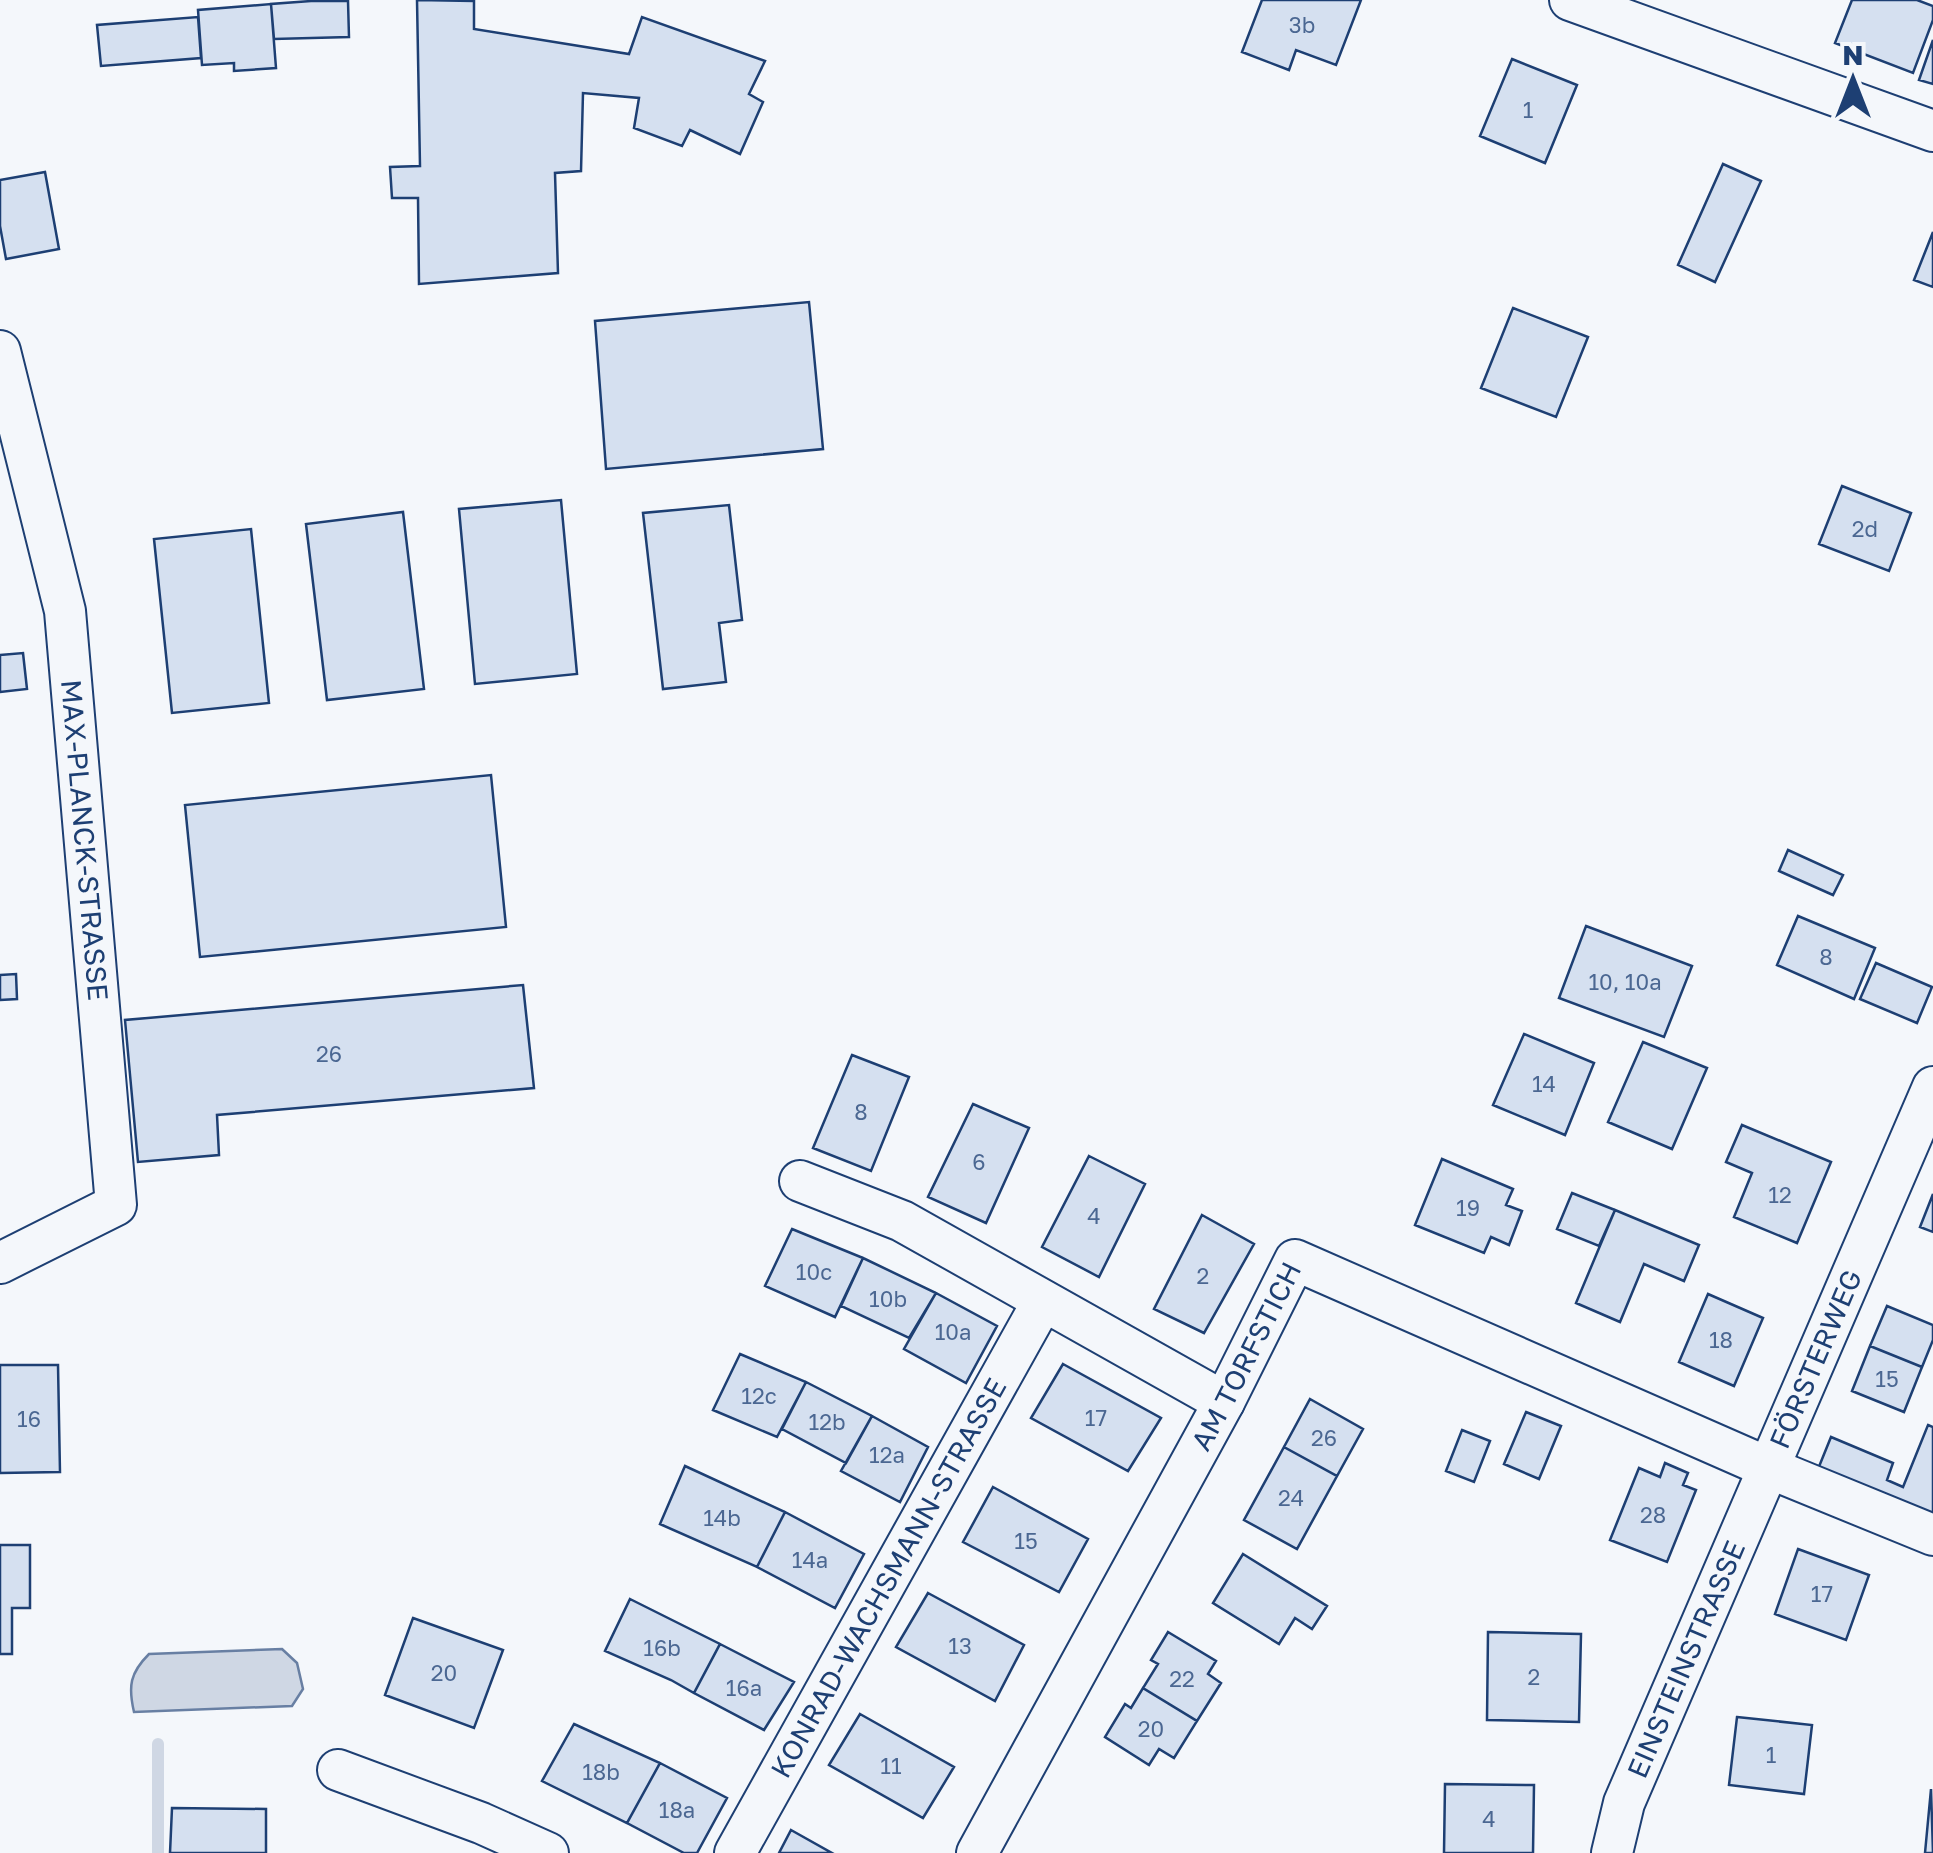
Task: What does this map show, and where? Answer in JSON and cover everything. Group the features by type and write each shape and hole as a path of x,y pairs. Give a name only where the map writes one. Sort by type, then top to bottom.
{"street":[{"path":"1570,0 1933,131"},
{"name":"MAX-PLANCK-STRASSE","path":"0,351 65,611 116,1204 0,1263"},
{"name":"FÖRSTERWEG","path":"1933,1087 1769,1468 1933,1534"},
{"path":"800,1181 902,1220 1224,1402"},
{"name":"AM TORFSTICH","path":"977,1853 1224,1402 1295,1260 1769,1468"},
{"name":"KONRAD-WACHSMANN-STRASSE","path":"735,1853 1043,1301"},
{"name":"EINSTEINSTRASSE","path":"1612,1853 1624,1803 1769,1468"},
{"path":"338,1770 481,1823 548,1853"}],"shaded area":[{"path":"282,1649 297,1663 303,1689 292,1706 134,1712 132,1680 149,1654"}],"building":[{"path":"417,0 474,1 474,29 629,54 642,17 765,61 749,94 763,102 740,154 690,130 682,146 634,128 639,98 583,93 581,171 555,173 558,273 419,284 418,198 392,198 390,167 420,166"},
{"path":"1262,0 1361,0 1336,65 1296,50 1289,70 1242,52"},
{"path":"1852,0 1917,0 1933,6 1933,20 1913,73 1835,43"},
{"path":"348,1 349,37 274,39 271,4"},
{"path":"271,4 276,68 234,71 234,63 202,65 198,10"},
{"path":"198,17 201,58 101,66 97,25"},
{"path":"1933,40 1933,84 1919,80"},
{"path":"1512,59 1577,85 1545,163 1480,136"},
{"path":"1723,164 1761,181 1715,282 1678,265"},
{"path":"45,172 59,249 6,259 0,226 0,180"},
{"path":"1933,232 1933,287 1914,280"},
{"path":"809,302 823,449 606,469 595,321"},
{"path":"1513,308 1588,337 1556,417 1481,388"},
{"path":"1842,486 1911,513 1889,571 1819,544"},
{"path":"561,500 577,674 475,684 459,509"},
{"path":"729,505 742,620 719,623 726,682 663,689 643,513"},
{"path":"403,512 424,689 327,700 306,524"},
{"path":"251,529 269,703 172,713 154,539"},
{"path":"23,653 27,689 0,692 0,655"},
{"path":"491,775 506,927 200,957 185,805"},
{"path":"1788,850 1843,875 1833,895 1779,871"},
{"path":"1798,916 1875,948 1854,999 1777,965"},
{"path":"1586,926 1692,966 1664,1037 1559,998"},
{"path":"1876,963 1932,987 1917,1023 1860,999"},
{"path":"16,974 17,999 0,1000 0,975"},
{"path":"523,985 534,1088 217,1115 219,1155 138,1162 125,1020"},
{"path":"1524,1034 1594,1063 1565,1135 1493,1105"},
{"path":"1643,1042 1707,1068 1672,1149 1608,1122"},
{"path":"852,1055 909,1077 871,1171 813,1148"},
{"path":"973,1104 1029,1128 986,1223 928,1197"},
{"path":"1742,1125 1831,1162 1797,1243 1734,1217 1752,1173 1726,1162"},
{"path":"1089,1156 1145,1184 1099,1277 1042,1247"},
{"path":"1442,1159 1513,1189 1506,1205 1522,1211 1509,1245 1491,1237 1484,1253 1415,1225"},
{"path":"1572,1193 1615,1210 1599,1246 1557,1229"},
{"path":"1933,1194 1933,1232 1920,1227"},
{"path":"1615,1210 1699,1245 1684,1281 1644,1264 1620,1322 1576,1303"},
{"path":"1202,1215 1254,1244 1204,1333 1154,1309"},
{"path":"792,1229 863,1258 835,1317 765,1286"},
{"path":"863,1258 936,1293 909,1338 841,1306"},
{"path":"936,1293 997,1326 966,1383 904,1349"},
{"path":"1708,1294 1763,1318 1734,1386 1679,1362"},
{"path":"1887,1306 1933,1325 1933,1340 1922,1367 1870,1346"},
{"path":"1870,1346 1922,1367 1904,1412 1852,1391"},
{"path":"740,1354 806,1382 777,1437 713,1410"},
{"path":"1063,1364 1161,1418 1128,1471 1031,1418"},
{"path":"0,1365 58,1365 60,1472 0,1473"},
{"path":"806,1382 872,1416 846,1463 782,1429"},
{"path":"1310,1399 1363,1429 1337,1476 1284,1447"},
{"path":"1526,1412 1561,1426 1539,1479 1504,1464"},
{"path":"872,1416 928,1447 900,1502 841,1471"},
{"path":"1928,1425 1933,1427 1933,1521 1816,1474 1831,1437 1893,1463 1887,1480 1903,1487"},
{"path":"1462,1430 1490,1441 1474,1482 1446,1471"},
{"path":"1284,1447 1337,1476 1297,1549 1244,1520"},
{"path":"1665,1463 1688,1473 1683,1485 1696,1490 1667,1562 1610,1540 1639,1468 1660,1477"},
{"path":"685,1466 785,1512 757,1567 660,1524"},
{"path":"993,1487 1088,1539 1059,1592 963,1542"},
{"path":"785,1512 864,1554 835,1608 757,1567"},
{"path":"0,1545 30,1545 30,1608 12,1608 12,1654 0,1654"},
{"path":"1798,1549 1869,1575 1846,1640 1775,1614"},
{"path":"1243,1554 1327,1606 1312,1629 1295,1618 1279,1644 1213,1603"},
{"path":"928,1593 1024,1645 995,1701 896,1647"},
{"path":"630,1599 720,1644 694,1693 605,1651"},
{"path":"413,1618 503,1650 474,1728 385,1695"},
{"path":"1168,1632 1216,1661 1208,1674 1221,1683 1197,1721 1143,1688 1158,1664 1151,1660"},
{"path":"1488,1632 1581,1634 1579,1722 1487,1720"},
{"path":"720,1644 794,1682 764,1730 694,1693"},
{"path":"1143,1688 1197,1721 1174,1758 1159,1749 1149,1765 1105,1737 1125,1704 1131,1708"},
{"path":"860,1714 954,1767 923,1818 829,1765"},
{"path":"1737,1717 1812,1725 1804,1794 1729,1785"},
{"path":"574,1724 660,1763 627,1823 542,1781"},
{"path":"660,1763 727,1798 697,1853 684,1853 627,1823"},
{"path":"1445,1784 1534,1785 1533,1853 1444,1853"},
{"path":"1931,1789 1933,1853 1925,1853"},
{"path":"172,1808 266,1809 266,1853 170,1853"},
{"path":"791,1830 832,1853 779,1853"}],"waterway":[{"path":"158,1744 158,1853"}]}
